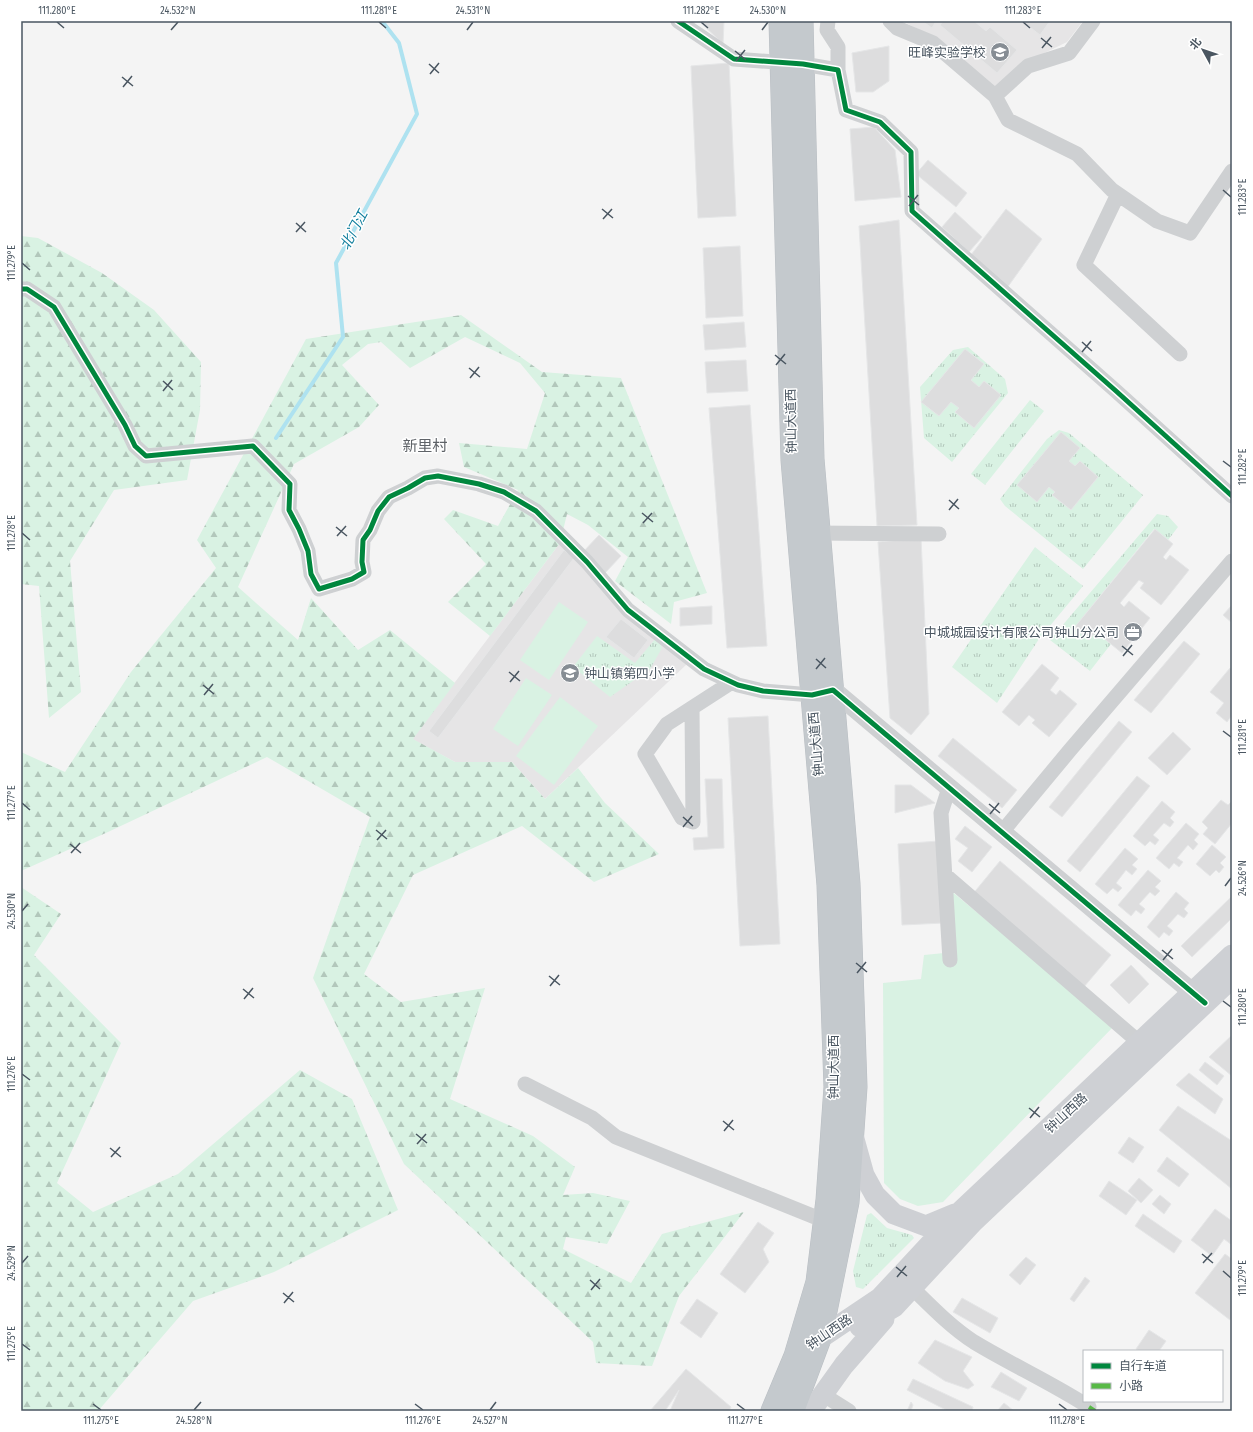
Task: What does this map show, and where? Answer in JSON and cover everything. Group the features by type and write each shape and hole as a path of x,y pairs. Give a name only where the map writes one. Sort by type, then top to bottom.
{"highway":[{"name":"钟山大道西","path":"772,1411 810,1349 824,1221 835,1086 828,885 792,460 780,21"},
{"name":"钟山大道西","path":"793,1411 848,1202 856,1087 849,884 813,459 802,21"}],"main road":[{"name":"钟山西路","path":"810,1349 880,1298 906,1282 973,1222 1199,998 1232,955"},
{"name":"钟山西路","path":"810,1349 894,1308 906,1282 961,1211 1140,1043 1199,998 1232,978"},
{"path":"853,1136 864,1175 875,1195 894,1214 926,1226 961,1211"},
{"path":"816,1403 844,1365 894,1308"}],"street":[{"path":"678,21 734,59 781,64 803,64 838,70"},
{"path":"828,21 827,30 838,47 838,70 846,110 880,122 911,152 912,211 1116,391 1232,496"},
{"path":"890,21 897,28 934,43 995,96 1008,120 1077,154 1112,190 1158,221 1190,233 1232,171"},
{"path":"995,96 1028,66 1069,53 1092,21"},
{"path":"1118,194 1084,265 1180,354"},
{"path":"21,289 27,289 54,307 125,425 135,446 146,456 253,446 259,451 290,484 289,510 300,529 308,551 311,574 319,589 352,579 364,572 362,562 363,540 370,530 378,511 389,497 425,478 438,476 479,484 504,492 536,512 587,562 628,610 704,669 732,682 763,692 812,695 833,690 1199,998"},
{"path":"798,533 939,534"},
{"path":"1002,832 1070,750 1232,561"},
{"path":"692,708 693,822 682,818 645,754 667,724 732,682"},
{"path":"949,788 941,813 950,960"},
{"path":"945,875 1140,1043"},
{"path":"525,1084 592,1118 616,1138 824,1221"},
{"path":"906,1282 944,1318 973,1341 1061,1389 1089,1407"},
{"path":"816,1403 849,1411"}],"shaded area":[{"name":"旺峰实验学校","path":"902,21 1083,21 1067,42 1028,61 996,90 936,38"},
{"name":"钟山镇第四小学","path":"560,543 687,664 545,799 512,762 455,762 412,739"}],"green space":[{"path":"21,236 38,238 102,273 154,310 201,362 200,410 187,480 114,490 70,561 81,692 49,718 39,586 21,584"},
{"path":"461,315 542,372 621,378 707,593 674,602 671,624 615,581 628,557 588,525 567,514 560,543 490,636 448,602 486,564 444,519 453,510 498,526 518,490 464,467 459,443 527,449 545,393 520,363 465,337 410,368 381,342 368,344 342,365 379,405 359,427 294,464 238,587 298,640 311,598 358,650 390,630 455,683 413,739 455,762 512,762 545,799 578,768 605,803 659,854 594,882 522,826 413,875 364,974 401,1002 485,988 450,1099 533,1136 575,1167 563,1195 593,1193 630,1201 607,1244 566,1237 563,1249 631,1283 662,1234 744,1212 679,1296 652,1366 596,1363 593,1342 404,1164 313,978 370,817 267,757 21,871 21,752 65,772 131,672 216,568 197,540 306,339"},
{"path":"968,347 1005,379 1008,393 952,462 924,438 920,387 953,350"},
{"path":"1030,400 1044,411 985,485 971,474"},
{"path":"1059,430 1069,433 1143,495 1083,569 1005,506 1000,499 1047,439"},
{"path":"1157,514 1168,516 1178,527 1168,540 1154,529 1074,628 1089,640 1100,626 1106,630 1101,636 1111,644 1090,671 1050,640"},
{"path":"1035,547 1083,586 1039,639 997,703 952,667"},
{"path":"559,602 588,622 549,680 520,660"},
{"path":"597,636 635,663 656,638 662,648 650,669 610,697 573,667"},
{"path":"526,678 552,695 518,746 493,729"},
{"path":"560,697 598,726 554,785 516,756"},
{"path":"21,887 61,914 34,955 121,1043 57,1183 93,1212 178,1174 300,1070 352,1099 398,1210 274,1272 193,1301 98,1411 21,1411"},
{"path":"950,890 1114,1026 943,1202 918,1206 900,1199 884,1183 883,983 921,979 924,955 954,952"},
{"path":"871,1213 887,1228 912,1235 914,1238 863,1289 856,1287 853,1271 867,1215"}],"building":[{"path":"699,21 724,21 723,44"},
{"path":"922,21 936,21 932,28"},
{"path":"943,21 974,21 986,31 990,27 1017,50 997,73 940,25"},
{"path":"1022,21 1050,21 1040,35"},
{"path":"889,46 889,81 873,92 856,92 852,53"},
{"path":"729,63 736,216 698,218 691,66"},
{"path":"874,127 895,150 901,197 855,201 850,129"},
{"path":"928,160 967,193 956,207 916,174"},
{"path":"1006,209 1042,239 1007,288 971,255"},
{"path":"955,212 982,237 969,252 942,227"},
{"path":"899,220 917,525 877,526 859,226"},
{"path":"740,246 743,316 706,318 703,248"},
{"path":"744,322 746,347 705,350 703,325"},
{"path":"965,349 984,364 971,380 979,387 984,381 1001,395 974,428 955,412 959,408 951,402 939,416 921,402"},
{"path":"746,360 748,391 707,393 705,362"},
{"path":"750,405 767,646 727,648 709,408"},
{"path":"1061,432 1080,448 1069,461 1075,466 1080,461 1098,477 1071,510 1052,495 1055,492 1049,487 1037,502 1017,485"},
{"path":"1155,529 1173,544 1163,557 1166,560 1170,555 1189,570 1161,605 1140,588 1144,583 1139,580 1120,603 1124,607 1129,601 1150,618 1122,653 1101,636 1106,630 1100,626 1089,640 1074,628"},
{"path":"599,535 621,556 605,573 583,552"},
{"path":"921,538 929,714 911,735 890,718 878,542"},
{"path":"564,550 574,558 438,738 429,731"},
{"path":"1232,605 1232,623 1223,615"},
{"path":"712,606 712,624 680,626 680,608"},
{"path":"621,619 648,640 634,658 606,637"},
{"path":"1184,641 1200,654 1151,713 1134,700"},
{"path":"1042,664 1059,678 1050,690 1056,695 1060,690 1077,704 1049,737 1032,723 1035,720 1029,715 1019,726 1002,712"},
{"path":"1230,668 1232,669 1232,715 1227,722 1216,713 1224,703 1210,692"},
{"path":"768,716 780,944 740,946 728,718"},
{"path":"1119,721 1132,732 1062,817 1049,807"},
{"path":"1173,732 1191,749 1167,775 1148,758"},
{"path":"953,738 1017,790 1002,808 938,756"},
{"path":"1137,776 1150,786 1080,872 1067,861"},
{"path":"705,779 722,779 724,848 694,850 693,838 708,837"},
{"path":"895,785 911,785 935,803 895,813"},
{"path":"1221,800 1228,805 1231,802 1232,803 1232,823 1215,844 1203,834 1208,828 1202,822"},
{"path":"1162,801 1175,812 1170,818 1174,822 1170,827 1164,823 1153,835 1159,840 1155,845 1150,841 1145,846 1133,836"},
{"path":"1186,823 1199,834 1194,840 1198,844 1193,850 1188,845 1177,858 1183,862 1179,867 1174,863 1169,869 1156,858"},
{"path":"965,826 992,847 972,872 958,861 968,848 955,839"},
{"path":"939,841 943,923 902,925 898,844"},
{"path":"1212,845 1226,857 1220,863 1224,867 1219,873 1216,870 1210,876 1196,864"},
{"path":"1125,848 1138,859 1132,865 1137,869 1132,875 1126,870 1116,883 1122,888 1118,892 1113,888 1107,894 1095,884"},
{"path":"1000,861 1111,955 1083,988 972,895"},
{"path":"1148,870 1161,881 1155,887 1160,891 1155,896 1150,892 1139,904 1145,909 1141,914 1136,910 1131,916 1118,905"},
{"path":"1176,892 1189,903 1184,909 1188,913 1184,918 1178,914 1167,926 1173,931 1169,936 1164,932 1159,938 1147,927"},
{"path":"1231,897 1232,918 1192,957 1181,946"},
{"path":"1131,965 1149,984 1129,1004 1110,985"},
{"path":"1232,1035 1232,1076 1209,1057"},
{"path":"1205,1062 1224,1076 1217,1085 1199,1070"},
{"path":"1189,1073 1223,1099 1215,1114 1176,1085"},
{"path":"1178,1106 1232,1141 1232,1189 1159,1130"},
{"path":"1129,1137 1144,1147 1133,1163 1118,1153"},
{"path":"1167,1157 1189,1174 1179,1187 1157,1171"},
{"path":"1139,1178 1153,1190 1141,1203 1128,1191"},
{"path":"1109,1181 1137,1200 1126,1215 1099,1196"},
{"path":"1160,1195 1171,1204 1164,1214 1152,1204"},
{"path":"1215,1209 1232,1221 1232,1245 1224,1239 1212,1256 1191,1240"},
{"path":"1143,1214 1182,1241 1174,1253 1135,1226"},
{"path":"758,1222 774,1233 763,1249 769,1262 745,1293 720,1274"},
{"path":"1225,1254 1232,1259 1232,1317 1230,1320 1195,1293"},
{"path":"1026,1257 1036,1265 1020,1285 1009,1275"},
{"path":"1085,1277 1090,1281 1074,1302 1070,1299"},
{"path":"962,1298 998,1318 990,1333 953,1312"},
{"path":"697,1299 718,1313 701,1338 680,1323"},
{"path":"1149,1330 1166,1341 1160,1350 1136,1349"},
{"path":"935,1340 972,1357 963,1371 974,1385 968,1389 945,1381 918,1363"},
{"path":"686,1369 731,1407 729,1411 670,1411 679,1390 665,1411 650,1411"},
{"path":"1001,1372 1027,1388 1019,1401 991,1387"},
{"path":"913,1379 973,1407 972,1411 948,1411 907,1390"},
{"path":"911,1402 913,1405 911,1411 907,1411"},
{"path":"1004,1403 1014,1411 999,1411 998,1410"}],"waterway":[{"name":"北门江","path":"276,438 343,337 336,263 417,114 399,43 382,21"}],"marked path":[{"path":"1089,1407 1095,1411"}],"cycle path":[{"path":"678,21 734,59 803,64 838,70 846,110 880,122 911,152 912,211 1116,391 1232,496"},
{"path":"21,289 27,289 54,307 125,425 135,446 146,456 253,446 290,484 289,510 308,551 311,574 319,589 352,579 364,572 362,562 363,540 370,530 378,511 389,497 425,478 438,476 479,484 504,492 536,511 587,562 628,610 704,669 738,685 763,691 812,695 833,690 1205,1003"}],"place":[{"name":"旺峰实验学校","path":"1000,52"},
{"name":"中城城园设计有限公司钟山分公司","path":"1133,632"},
{"name":"钟山镇第四小学","path":"570,673"}],"district":[{"name":"新里村","path":"425,446"}]}
